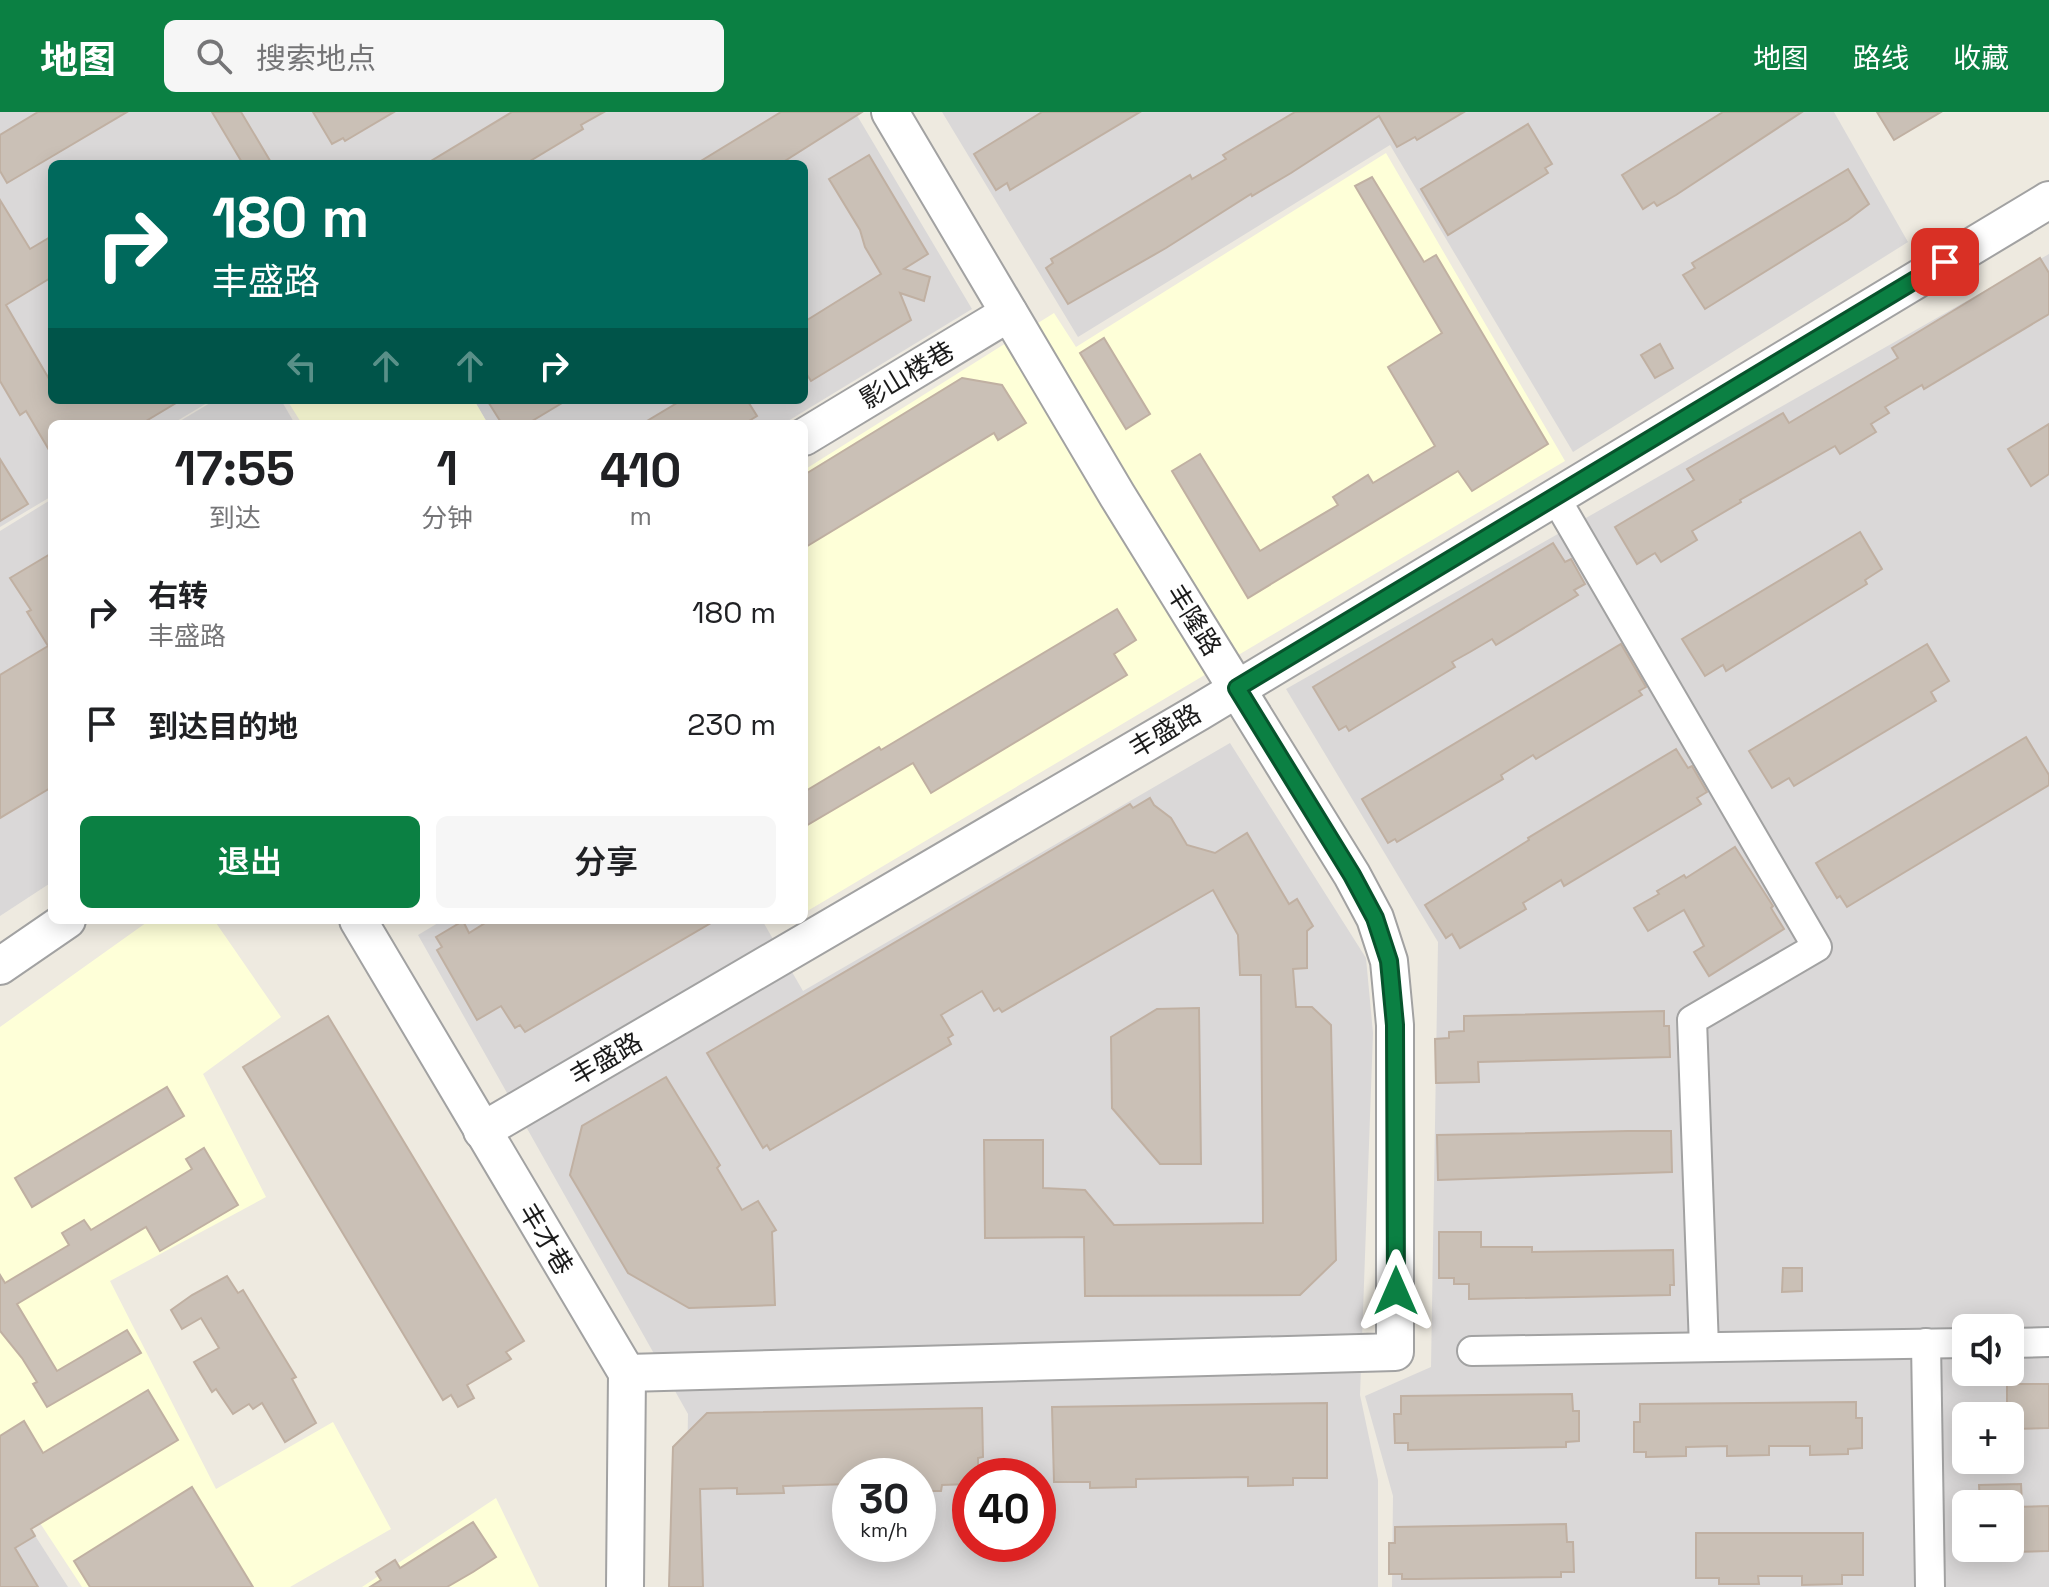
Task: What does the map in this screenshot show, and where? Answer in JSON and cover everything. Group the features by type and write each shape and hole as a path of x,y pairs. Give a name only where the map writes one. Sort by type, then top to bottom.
{"street":[{"name":"丰隆路","path":"627,1373 1395,1352 1395,1025 1389,961 1375,918 1352,875 890,112"},
{"name":"丰盛路","path":"482,1131 1237,688 2049,200"},
{"name":"影山楼巷","path":"808,435 1009,313"},
{"path":"1555,497 1817,947 1692,1020 1704,1347"},
{"path":"0,966 61,924"},
{"name":"丰才巷","path":"360,924 627,1373"},
{"path":"2024,1343 2049,1342"},
{"path":"1926,1343 1930,1587"},
{"path":"1472,1351 1952,1343"},
{"path":"625,1587 627,1373"}],"shaded area":[{"path":"0,112 855,112 972,309 790,420 486,420 476,404 808,404 808,160 48,160 48,404 205,404 179,420 48,420 48,498 0,527"},
{"path":"942,112 1834,112 1908,242 1573,452 1390,145 1078,337"},
{"path":"1386,153 1565,461 808,911 808,467 1054,313 1076,347"},
{"path":"2049,254 2049,1587 1392,1587 1393,1496 1365,1396 1431,1367 1438,942 1286,689"},
{"path":"208,404 283,404 293,420 182,420"},
{"path":"290,404 476,404 486,420 300,420"},
{"path":"48,501 48,885 0,916 0,531"},
{"path":"1230,743 1366,958 1373,1033 1360,1395 1378,1480 1378,1587 685,1587 688,1414 418,935 436,924 764,924 803,991"},
{"path":"144,924 217,924 281,1017 203,1074 266,1197 110,1281 216,1489 333,1422 391,1529 290,1587 82,1587 0,1462 0,1027"},
{"path":"0,1481 68,1587 0,1587"},
{"path":"496,1498 539,1587 362,1587"}],"building":[{"path":"38,112 127,112 7,183 0,171 0,135"},
{"path":"212,112 241,112 270,160 241,160"},
{"path":"313,112 394,112 345,141 343,138 332,144"},
{"path":"512,112 604,112 581,125 583,129 532,160 433,160"},
{"path":"781,112 862,112 786,160 703,160"},
{"path":"1042,112 1140,112 1010,190 1007,183 996,190 974,154"},
{"path":"1295,112 1464,112 1417,140 1415,137 1397,147 1379,116 1291,173 1068,304 1046,268 1053,263 1051,259 1190,175 1192,179 1226,159 1223,155"},
{"path":"1723,112 1802,112 1676,195 1657,206 1654,202 1643,209 1622,175"},
{"path":"1877,112 1941,112 1894,140"},
{"path":"1528,124 1552,164 1545,168 1548,173 1448,235 1421,189"},
{"path":"869,155 928,254 904,269 930,277 924,301 900,293 911,320 811,381 808,376 808,320 881,274 865,247 860,230 829,179"},
{"path":"1848,169 1869,204 1705,309 1683,275 1695,268 1692,263"},
{"path":"1372,177 1424,262 1436,255 1548,444 1472,491 1458,471 1248,598 1172,471 1200,454 1260,551 1338,505 1333,497 1368,475 1373,483 1435,446 1388,367 1442,333 1355,186"},
{"path":"0,200 30,249 48,238 48,279 6,305 48,377 48,404 174,404 148,420 48,420 48,448 26,411 20,415 0,381"},
{"path":"2040,258 2049,273 2049,314 1924,389 1922,385 1885,407 1889,413 1871,424 1876,432 1840,454 1835,446 1740,500 1692,531 1697,540 1661,562 1655,553 1637,564 1615,527 1694,480 1687,469 1783,413 1789,423 1898,358 1892,348"},
{"path":"1104,338 1150,414 1126,429 1080,353"},
{"path":"1660,344 1673,368 1655,378 1641,355"},
{"path":"962,378 1002,385 1026,423 998,440 994,433 808,546 808,473"},
{"path":"490,404 560,404 534,420 500,420"},
{"path":"675,404 750,404 757,416 750,420 649,420"},
{"path":"2049,424 2049,474 2031,486 2008,449"},
{"path":"0,459 28,504 0,521"},
{"path":"1860,532 1882,569 1865,580 1867,584 1726,671 1723,665 1705,676 1682,639"},
{"path":"1553,543 1565,562 1571,559 1585,584 1574,590 1578,595 1496,645 1492,639 1452,662 1455,667 1349,731 1346,726 1339,730 1313,687"},
{"path":"48,555 48,646 27,612 31,610 10,578"},
{"path":"1117,609 1136,640 1114,654 1127,675 931,793 913,763 808,825 808,790 879,747 881,750"},
{"path":"1621,644 1646,687 1639,691 1642,695 1536,759 1533,755 1501,775 1503,779 1397,842 1395,839 1388,843 1362,799"},
{"path":"1927,644 1949,681 1931,692 1936,701 1794,786 1789,778 1772,788 1749,751"},
{"path":"48,646 48,789 0,818 0,675"},
{"path":"2026,737 2049,775 2049,785 1847,907 1840,896 1837,898 1816,863"},
{"path":"1676,749 1688,768 1692,766 1707,792 1697,798 1701,804 1564,886 1561,880 1523,903 1526,909 1460,948 1452,934 1446,938 1425,905 1528,838"},
{"path":"1150,798 1171,818 1187,845 1215,853 1247,833 1289,904 1297,899 1313,926 1307,931 1307,968 1293,969 1296,1007 1312,1007 1331,1025 1336,1260 1300,1295 1085,1296 1084,1237 985,1238 984,1140 1043,1140 1043,1188 1085,1190 1114,1225 1263,1223 1261,975 1240,975 1238,935 1213,890 1002,1012 999,1008 994,1011 982,991 941,1015 953,1035 948,1038 951,1044 770,1150 767,1145 763,1148 707,1053 1130,804 1133,808"},
{"path":"1735,847 1784,929 1709,976 1694,952 1704,946 1684,910 1648,931 1634,908 1659,894 1657,891 1684,875 1686,878"},
{"path":"458,924 464,924 469,933 484,924 709,924 525,1032 520,1025 515,1028 501,1006 477,1020 437,950 442,947 436,937"},
{"path":"1199,1008 1201,1164 1160,1164 1112,1108 1111,1037 1157,1009"},
{"path":"1664,1011 1664,1026 1669,1026 1670,1057 1478,1062 1479,1082 1436,1083 1435,1039 1449,1038 1449,1032 1464,1031 1464,1016"},
{"path":"328,1016 524,1341 506,1352 511,1359 467,1385 474,1398 458,1407 451,1395 443,1400 243,1067"},
{"path":"666,1077 720,1165 717,1168 742,1210 758,1201 776,1230 772,1232 775,1305 689,1308 628,1273 570,1175 582,1126"},
{"path":"167,1087 184,1116 32,1207 15,1178"},
{"path":"1671,1131 1672,1172 1438,1180 1437,1135"},
{"path":"204,1148 238,1205 160,1251 146,1227 17,1304 57,1371 127,1330 141,1353 47,1407 33,1384 37,1382 0,1331 0,1275 5,1283 69,1245 62,1233 84,1220 91,1230 192,1169 186,1159"},
{"path":"1439,1232 1481,1232 1481,1247 1532,1247 1532,1252 1673,1250 1674,1285 1670,1285 1670,1295 1469,1299 1469,1284 1454,1284 1454,1278 1439,1278"},
{"path":"1783,1268 1802,1268 1802,1291 1782,1292"},
{"path":"227,1276 238,1293 243,1290 296,1377 292,1379 316,1423 285,1442 262,1403 253,1409 249,1404 233,1414 216,1389 212,1392 194,1362 219,1348 201,1318 182,1329 171,1310"},
{"path":"2049,1384 2049,1428 2024,1429 2024,1402 2007,1402 2007,1386"},
{"path":"148,1390 178,1440 31,1529 35,1536 15,1548 38,1587 0,1587 0,1436 24,1421 43,1453"},
{"path":"1572,1394 1573,1411 1579,1411 1579,1441 1566,1442 1566,1447 1408,1450 1408,1443 1395,1443 1394,1414 1401,1414 1401,1396"},
{"path":"1856,1402 1856,1418 1862,1418 1862,1448 1848,1449 1848,1454 1810,1455 1810,1446 1769,1446 1769,1455 1727,1456 1727,1446 1686,1447 1686,1456 1646,1457 1646,1452 1634,1452 1634,1422 1640,1422 1640,1404"},
{"path":"1327,1403 1327,1478 1293,1478 1293,1485 1248,1486 1248,1477 1136,1479 1136,1487 1090,1488 1090,1482 1056,1482 1052,1407"},
{"path":"982,1408 983,1457 952,1458 952,1485 942,1485 941,1491 936,1491 936,1458 832,1458 832,1485 783,1486 784,1493 737,1494 737,1488 700,1489 703,1587 669,1587 673,1447 707,1413"},
{"path":"2021,1484 2021,1490 1979,1490 1979,1485"},
{"path":"192,1487 253,1587 90,1587 74,1561"},
{"path":"2049,1506 2049,1551 2024,1552 2024,1507"},
{"path":"473,1522 496,1557 473,1572 447,1587 370,1587 381,1580 376,1572 395,1560 400,1568"},
{"path":"1566,1524 1567,1542 1573,1542 1574,1572 1561,1572 1561,1577 1402,1579 1402,1574 1389,1574 1389,1543 1395,1543 1395,1527"},
{"path":"1696,1533 1863,1533 1863,1575 1842,1575 1842,1584 1802,1585 1802,1576 1758,1576 1759,1584 1719,1584 1719,1578 1696,1578"}],"route":[{"path":"1396,1291 1395,1025 1389,961 1375,918 1352,875 1237,688 1945,262"}]}
